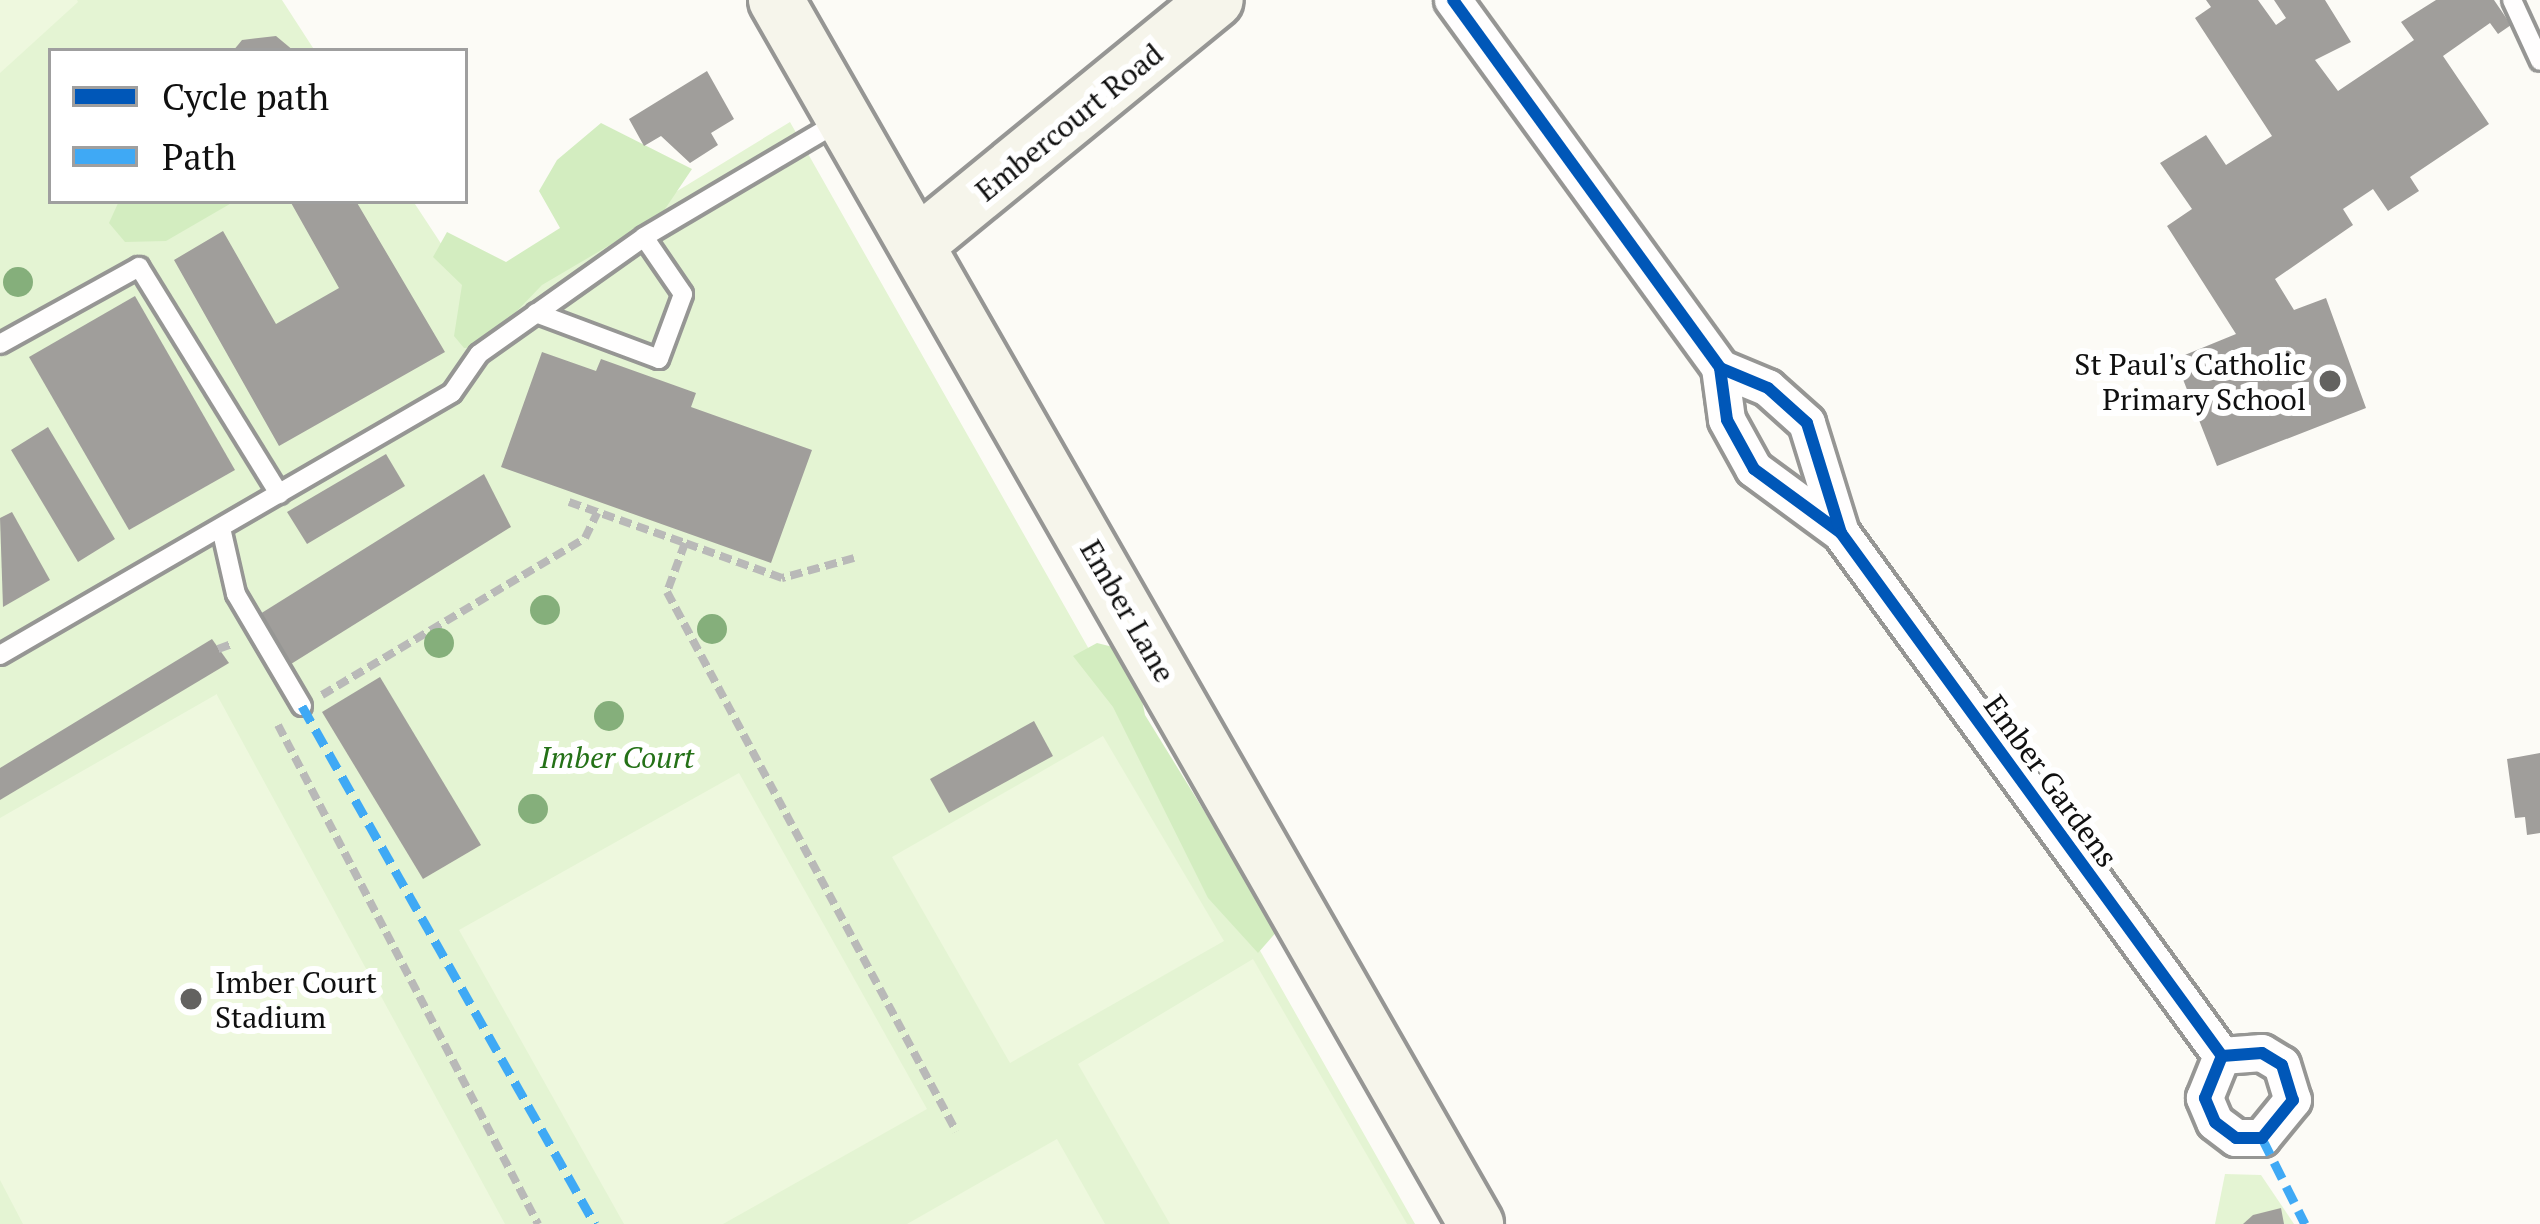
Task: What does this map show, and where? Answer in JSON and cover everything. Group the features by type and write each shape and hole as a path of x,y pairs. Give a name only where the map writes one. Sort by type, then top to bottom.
{"main road":[{"name":"Ember Lane","path":"776,0 920,242 1476,1224"},
{"name":"Embercourt Road","path":"920,242 1216,0"}],"street":[{"name":"Ember Gardens","path":"1453,0 1720,368 1727,420 1754,470 1840,533 2222,1056"},
{"name":"Ember Gardens","path":"1720,368 1768,388 1807,423 1840,533"}],"lane":[{"path":"2512,0 2540,61"},
{"path":"0,655 452,393 479,354 644,237 846,118"},
{"path":"536,313 659,359 683,294 644,237"},
{"path":"0,344 139,267 279,494"},
{"path":"221,528 236,595 302,706"}],"path":[{"path":"569,502 782,578 854,558"},
{"path":"302,706 585,538 597,512"},
{"path":"685,543 667,592 956,1131"},
{"path":"218,650 231,642 240,658"},
{"path":"267,705 538,1224"}],"green space":[{"name":"Imber Court","path":"0,0 282,0 313,48 48,48 48,204 415,204 484,309 790,122 1415,1224 0,1224"},
{"path":"0,0 77,0 78,2 0,73"},
{"path":"601,123 692,169 661,215 542,285 482,347 464,348 454,336 462,285 433,257 447,232 506,262 560,228 539,191 557,160"},
{"path":"118,204 230,204 166,241 125,242 109,223"},
{"path":"1097,643 1117,648 1137,676 1145,715 1235,861 1267,881 1286,921 1258,953 1208,898 1113,707 1073,656"},
{"name":"Imber Court Stadium","path":"217,694 505,1224 23,1224 0,1180 0,818"},
{"path":"1103,736 1224,941 1010,1063 892,857"},
{"path":"739,773 927,1109 723,1224 624,1224 459,930"},
{"path":"1253,959 1407,1224 1170,1224 1078,1064"},
{"path":"1057,1139 1105,1224 907,1224"},
{"path":"2225,1174 2261,1175 2294,1224 2215,1224"}],"building":[{"path":"2206,0 2258,0 2276,25 2286,18 2274,0 2325,0 2351,42 2315,60 2338,91 2414,40 2401,22 2436,0 2494,0 2511,25 2498,34 2490,23 2443,56 2489,124 2410,177 2419,191 2388,211 2373,189 2343,209 2353,225 2275,279 2294,310 2326,298 2366,408 2217,466 2175,359 2236,334 2167,226 2192,209 2160,163 2206,135 2226,165 2272,136 2195,18 2211,7"},
{"path":"276,36 290,48 235,48 242,40"},
{"path":"707,71 734,119 711,133 718,145 690,163 661,136 644,146 629,119"},
{"path":"292,204 358,204 445,352 279,446 174,260 223,231 276,324 339,288"},
{"path":"135,296 235,470 129,530 29,357"},
{"path":"542,352 596,371 601,359 696,393 691,407 812,450 771,563 501,467"},
{"path":"48,427 115,539 78,562 11,450"},
{"path":"386,454 405,486 307,544 287,512"},
{"path":"484,474 511,527 291,664 260,614"},
{"path":"12,512 50,580 3,607 0,518"},
{"path":"212,639 229,663 0,800 0,768"},
{"path":"380,677 481,845 423,879 322,712"},
{"path":"1034,721 1053,756 949,813 930,779"},
{"path":"2540,753 2540,833 2527,835 2525,817 2515,818 2507,759"},
{"path":"2281,1208 2284,1224 2243,1224 2253,1215"}],"marked path":[{"path":"302,706 595,1224"},
{"path":"2262,1138 2305,1224"}],"cycle path":[{"path":"1453,0 1720,368 1727,420 1754,469 1841,533 1807,423 1768,388 1720,368"},
{"path":"1841,533 2222,1056 2262,1053 2282,1065 2293,1100 2262,1138 2236,1138 2215,1122 2205,1098 2222,1056"}],"place":[{"name":"St Paul's Catholic Primary School","path":"2330,381"},
{"name":"Imber Court Stadium","path":"191,999"}]}
